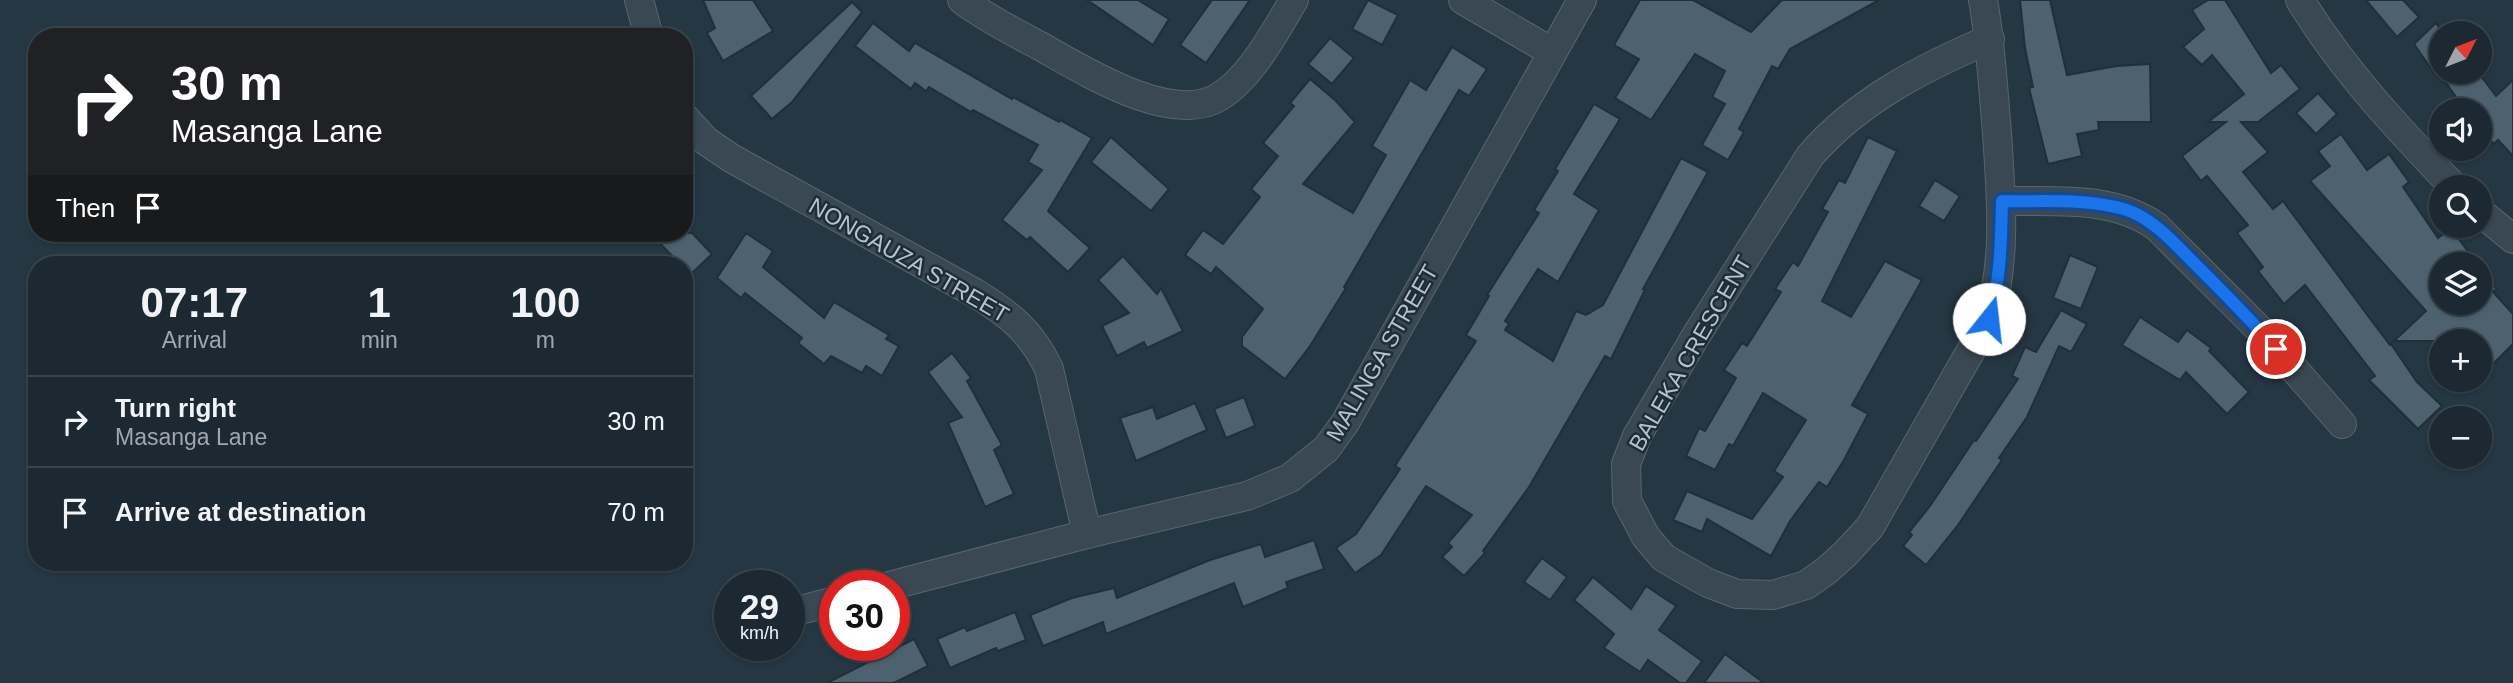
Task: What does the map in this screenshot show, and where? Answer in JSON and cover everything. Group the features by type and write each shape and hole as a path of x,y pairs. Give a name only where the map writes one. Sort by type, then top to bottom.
{"street":[{"path":"639,0 647,28"},
{"path":"962,0 1095,77 1154,101 1187,105 1203,104 1220,97 1241,78 1269,42 1294,0"},
{"path":"1463,0 1552,52"},
{"name":"MALINGA STREET","path":"910,580 1247,496 1290,478 1326,449 1345,423 1582,0"},
{"name":"BALEKA CRESCENT","path":"1983,0 1990,39 2002,201 2001,264 1998,290 1989,319 1870,527 1826,571 1806,584 1773,595 1737,594 1708,583 1664,558 1646,537 1627,502 1626,464 1637,436 1697,334 1810,156 1826,137 1899,83 1943,59 1990,39"},
{"path":"2300,0 2344,66 2443,175"},
{"name":"NONGAUZA STREET","path":"693,127 706,141 731,158 975,293 1004,311 1026,331 1040,348 1049,369 1087,534"},
{"path":"2002,201 2095,204 2127,210 2143,217 2157,227 2260,330 2342,424"},
{"path":"2492,222 2513,239"}],"building":[{"path":"703,0 753,0 773,31 723,61 707,33 715,28"},
{"path":"1087,0 1138,0 1169,19 1153,45"},
{"path":"1212,0 1250,0 1206,63 1180,45"},
{"path":"1368,0 1398,15 1382,45 1352,29"},
{"path":"1640,0 1693,0 1751,32 1782,0 1879,0 1790,49 1778,69 1772,66 1739,129 1744,132 1728,160 1702,145 1725,104 1712,97 1725,71 1695,54 1651,120 1615,98 1639,59 1614,45"},
{"path":"2020,0 2050,0 2067,75 2116,66 2150,64 2151,122 2098,122 2099,130 2077,134 2082,156 2048,164 2029,88 2033,87 2025,48"},
{"path":"2208,0 2225,0 2271,73 2281,65 2300,89 2258,122 2241,122 2268,152 2243,172 2273,209 2283,201 2417,382 2442,406 2429,406 2429,418 2418,429 2369,380 2375,376 2305,285 2284,304 2258,271 2263,267 2237,233 2248,225 2207,176 2201,181 2182,156 2226,122 2208,122 2244,94 2212,55 2202,65 2183,47 2204,29 2192,10"},
{"path":"2366,0 2403,0 2419,17 2397,37"},
{"path":"852,2 862,12 792,102 772,119 751,96"},
{"path":"873,23 909,51 915,43 1012,99 1013,97 1092,138 1048,211 1090,248 1068,272 1030,237 1027,240 1002,220 1042,170 1028,162 1038,145 973,110 971,112 929,87 926,91 915,83 911,89 855,46"},
{"path":"2429,30 2429,66 2414,44"},
{"path":"1330,38 1354,58 1332,84 1308,64"},
{"path":"1452,47 1487,69 1469,96 1459,90 1344,287 1346,288 1310,346 1285,379 1242,346 1242,337 1263,309 1216,267 1211,274 1185,255 1203,230 1223,244 1260,197 1251,189 1278,156 1263,143 1294,106 1290,103 1310,79 1355,122 1303,184 1353,213 1386,155 1372,146 1410,80 1426,90"},
{"path":"2513,80 2513,156 2498,140 2494,144 2492,142 2492,98 2457,98 2447,84 2487,84 2496,96"},
{"path":"2318,93 2337,114 2316,134 2296,113"},
{"path":"1594,104 1620,119 1574,194 1599,210 1558,282 1538,269 1505,321 1509,324 1505,330 1553,361 1576,311 1586,315 1603,305 1681,158 1708,172 1643,289 1645,290 1611,359 1605,356 1529,487 1483,551 1485,553 1464,576 1442,557 1452,547 1448,543 1472,515 1426,486 1381,555 1355,573 1336,548 1356,534 1400,469 1395,466 1476,341 1466,335 1489,296 1487,295 1539,213 1534,210"},
{"path":"2341,134 2367,170 2389,154 2409,182 2403,187 2429,225 2429,238 2458,238 2468,252 2429,252 2429,315 2492,315 2492,283 2497,289 2493,292 2513,314 2513,344 2493,364 2492,329 2429,329 2429,341 2394,341 2426,311 2310,181 2330,166 2318,151"},
{"path":"1111,137 1169,189 1151,211 1091,162"},
{"path":"1868,137 1897,151 1822,301 1851,317 1885,261 1922,280 1852,405 1868,414 1844,460 1827,487 1819,482 1790,521 1771,556 1707,519 1702,532 1673,520 1687,491 1752,519 1783,477 1774,471 1806,420 1763,393 1733,446 1729,444 1715,470 1686,456 1699,428 1705,431 1736,378 1724,370 1742,343 1747,346 1781,292 1775,289 1793,262 1798,266 1828,212 1822,209 1839,180 1845,183"},
{"path":"1935,180 1960,196 1944,221 1919,206"},
{"path":"746,233 773,251 763,267 824,318 834,302 889,335 886,339 899,346 882,376 866,366 862,373 831,356 824,364 798,343 802,338 745,293 741,298 717,278"},
{"path":"693,234 712,254 693,272 693,256 672,256 659,242 693,242"},
{"path":"2070,255 2098,267 2081,309 2053,298"},
{"path":"1123,256 1157,294 1161,288 1183,331 1147,348 1144,342 1117,356 1102,326 1129,313 1098,280"},
{"path":"2061,310 2087,324 2071,352 2059,346 2027,417 1999,458 2002,460 1958,525 1926,565 1903,546 1912,535 1909,532 2018,379 2012,376 2025,347 2036,352"},
{"path":"2140,317 2178,342 2187,330 2211,348 2209,351 2249,392 2227,414 2186,372 2180,380 2122,345"},
{"path":"952,353 971,378 967,381 1002,445 994,450 1014,494 985,507 948,423 962,417 928,372"},
{"path":"1244,397 1255,426 1226,438 1214,409"},
{"path":"1195,403 1207,430 1136,461 1120,418 1153,407 1157,419"},
{"path":"1314,540 1324,569 1286,582 1288,588 1243,607 1234,583 1106,634 1103,622 1043,646 1030,615 1072,598 1114,588 1117,598 1210,560 1261,544 1265,557"},
{"path":"1542,558 1567,577 1550,600 1524,582"},
{"path":"1593,577 1631,609 1646,586 1676,606 1659,630 1702,661 1686,683 1680,683 1648,660 1640,672 1604,648 1614,634 1574,600"},
{"path":"1015,612 1026,640 998,651 996,648 950,668 937,639 965,627 967,631"},
{"path":"914,639 928,666 894,683 827,683 870,661 910,661 910,641"},
{"path":"1725,654 1764,683 1704,683"}],"route":[{"path":"1989,319 1998,290 2001,264 2002,201 2082,202 2127,210 2157,227 2276,349"}]}
